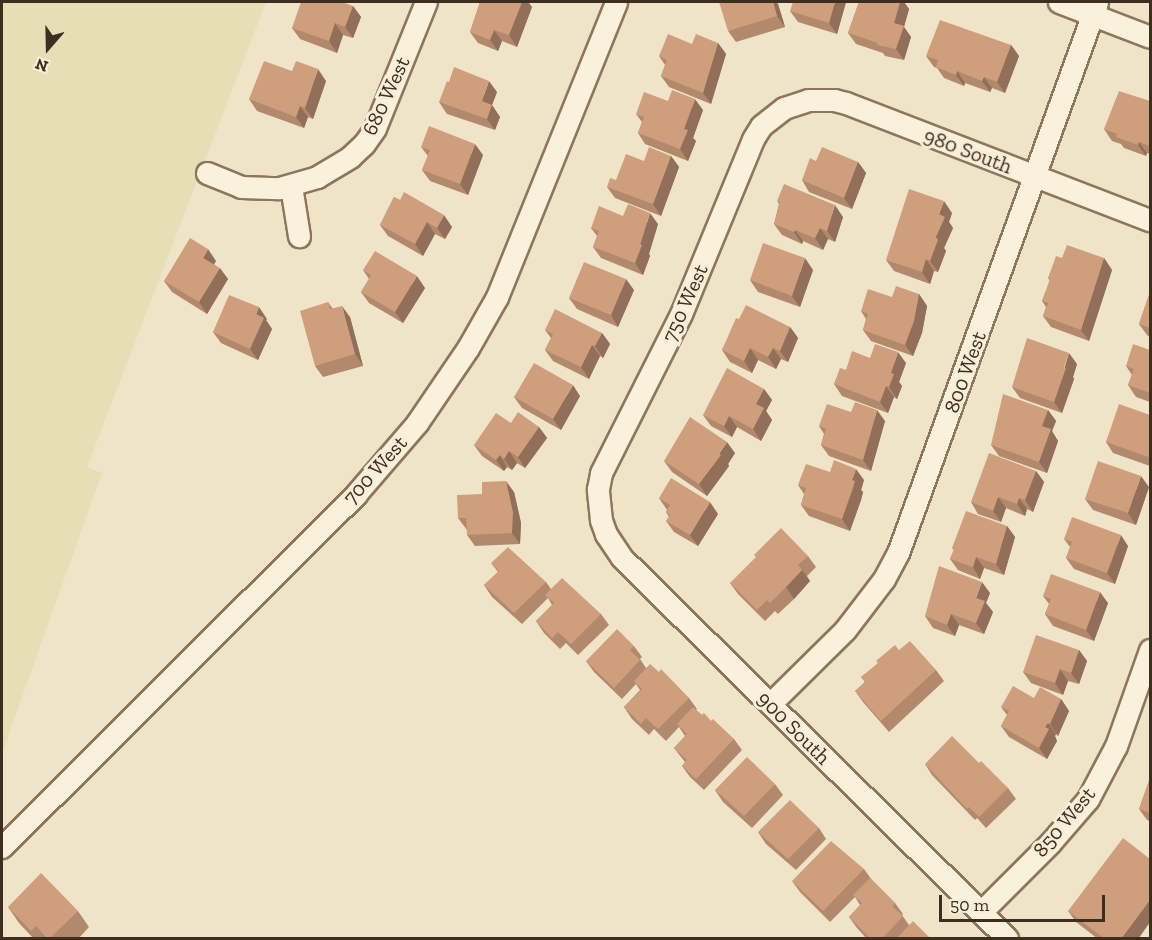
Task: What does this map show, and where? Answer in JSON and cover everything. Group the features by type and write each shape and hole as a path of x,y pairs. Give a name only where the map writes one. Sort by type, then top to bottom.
{"street":[{"name":"680 West","path":"207,173 241,187 260,189 291,186 334,169 364,144 387,103 426,2"},
{"name":"700 West","path":"2,847 356,494 417,423 468,348 497,297 615,2"},
{"path":"1059,2 1095,8 1150,37"},
{"name":"800 West","path":"770,704 845,630 874,594 898,553 1095,8"},
{"name":"980 South","path":"784,108 808,100 834,100 846,103 1150,220"},
{"name":"750 West","path":"599,505 601,473 607,457 681,314 753,139 772,116 784,108"},
{"path":"291,186 298,236"},
{"name":"900 South","path":"599,505 606,534 622,558 1007,939"},
{"name":"850 West","path":"981,912 1050,843 1088,799 1116,746 1150,650"}],"shaded area":[{"path":"2,2 266,2 87,467 102,473 2,753"}],"building":[{"path":"301,2 342,2 353,6 345,27 335,23 329,41 292,28"},
{"path":"480,2 522,2 509,35 494,30 490,40 470,32"},
{"path":"719,2 773,2 777,16 728,31"},
{"path":"793,2 835,2 829,23 790,11"},
{"path":"859,2 900,2 894,23 904,26 896,49 877,45 878,43 848,33"},
{"path":"940,20 1011,45 997,82 984,77 982,81 957,71 956,75 936,67 938,60 926,56"},
{"path":"668,34 692,44 696,34 718,43 703,93 661,76 667,60 659,56"},
{"path":"264,61 292,71 296,61 318,69 305,108 300,106 296,117 249,99"},
{"path":"454,67 489,81 482,101 492,105 487,119 439,102"},
{"path":"672,90 695,99 684,129 688,130 680,149 638,133 644,117 636,114 644,92 668,101"},
{"path":"1119,91 1150,101 1150,146 1139,142 1138,145 1116,137 1117,134 1104,129"},
{"path":"429,126 475,144 460,184 422,170 430,150 421,147"},
{"path":"649,147 671,156 653,204 607,187 610,178 616,180 626,154 644,161"},
{"path":"822,147 858,162 844,198 802,180 810,158 816,161"},
{"path":"784,184 835,205 827,231 820,228 815,238 774,224 780,202 777,201"},
{"path":"909,189 944,201 939,214 945,217 936,237 938,240 930,261 926,259 922,272 886,260"},
{"path":"404,192 444,215 437,228 427,222 415,244 380,225 394,197 400,200"},
{"path":"628,204 650,213 635,263 593,247 599,231 591,228 599,206 623,216"},
{"path":"190,238 208,249 203,258 220,268 199,302 164,281"},
{"path":"763,243 805,258 792,296 750,280"},
{"path":"1067,245 1104,258 1081,330 1043,316 1048,303 1042,301 1050,279 1048,278 1056,256 1062,258"},
{"path":"375,251 417,276 395,312 361,292 371,275 363,270"},
{"path":"584,262 626,279 611,315 569,298"},
{"path":"896,286 919,294 914,321 905,345 863,330 868,314 861,311 868,289 892,297"},
{"path":"1150,292 1150,328 1139,324"},
{"path":"229,295 259,307 256,314 264,318 250,349 213,332"},
{"path":"328,302 330,309 342,306 355,354 315,366 300,311"},
{"path":"746,305 790,327 780,351 773,348 768,357 750,348 744,361 722,350 736,318 739,319"},
{"path":"555,309 602,333 595,346 592,345 581,367 545,350 553,334 545,330"},
{"path":"1027,338 1069,353 1054,402 1012,387"},
{"path":"875,344 898,352 891,373 894,374 880,402 834,384 840,368 846,370 852,351 870,358"},
{"path":"1133,344 1150,350 1150,393 1128,385 1134,369 1126,366"},
{"path":"534,363 573,385 553,419 514,397"},
{"path":"727,368 764,389 756,404 764,408 753,429 729,416 724,426 703,415"},
{"path":"1003,394 1048,410 1042,426 1051,429 1039,462 991,445"},
{"path":"855,402 877,410 863,460 821,445 826,429 819,426 827,404 851,412"},
{"path":"1119,404 1150,415 1148,457 1106,442"},
{"path":"518,412 539,427 518,457 509,451 504,459 500,455 496,460 474,445 496,413 511,423"},
{"path":"690,417 727,442 719,454 721,455 699,484 664,461"},
{"path":"989,453 1036,471 1025,500 1019,498 1017,504 998,497 993,511 971,502"},
{"path":"834,460 856,469 852,480 855,481 842,519 801,505 806,488 798,485 806,464 830,472"},
{"path":"1098,461 1141,476 1128,513 1085,499"},
{"path":"671,478 710,502 690,535 666,521 670,515 666,512 670,505 659,498"},
{"path":"506,481 513,512 512,533 467,535 466,518 458,518 457,495 482,494 482,482"},
{"path":"966,511 1007,526 996,564 976,557 973,567 950,559"},
{"path":"1072,517 1121,535 1107,573 1066,558 1072,542 1064,539"},
{"path":"781,528 808,556 798,565 802,570 786,587 770,603 767,600 757,610 730,583"},
{"path":"508,547 546,582 514,613 484,585 499,571 491,563"},
{"path":"939,566 982,582 976,598 985,601 976,623 951,614 947,625 925,616"},
{"path":"1051,574 1100,592 1086,630 1045,614 1051,599 1043,596"},
{"path":"562,578 601,614 571,644 558,632 552,638 536,621 554,603 545,595"},
{"path":"617,629 634,646 630,650 640,660 614,688 586,661"},
{"path":"1036,635 1079,650 1071,673 1060,669 1055,683 1023,672"},
{"path":"910,641 936,670 881,721 855,691 866,682 861,677 878,663 876,661 895,645 899,650"},
{"path":"650,664 659,672 661,669 689,698 658,729 646,718 641,724 624,707 642,689 634,681"},
{"path":"1013,686 1034,698 1040,687 1061,699 1050,724 1048,723 1045,727 1049,729 1039,748 1001,726 1009,711 1001,707"},
{"path":"693,707 702,715 704,713 711,721 713,719 734,739 696,779 682,766 687,760 674,748 687,734 677,724"},
{"path":"952,736 1008,788 979,817 969,807 967,809 925,764"},
{"path":"747,757 775,784 744,816 715,790"},
{"path":"1150,778 1150,813 1139,809"},
{"path":"790,800 819,828 788,859 758,832"},
{"path":"1123,838 1150,859 1150,900 1121,939 1105,939 1068,911"},
{"path":"831,841 864,869 823,911 792,881"},
{"path":"41,873 78,911 49,939 36,926 31,931 8,907"},
{"path":"870,878 895,903 892,906 903,916 882,939 871,939 849,917 862,903 853,895"},
{"path":"913,921 931,939 896,939"}]}
